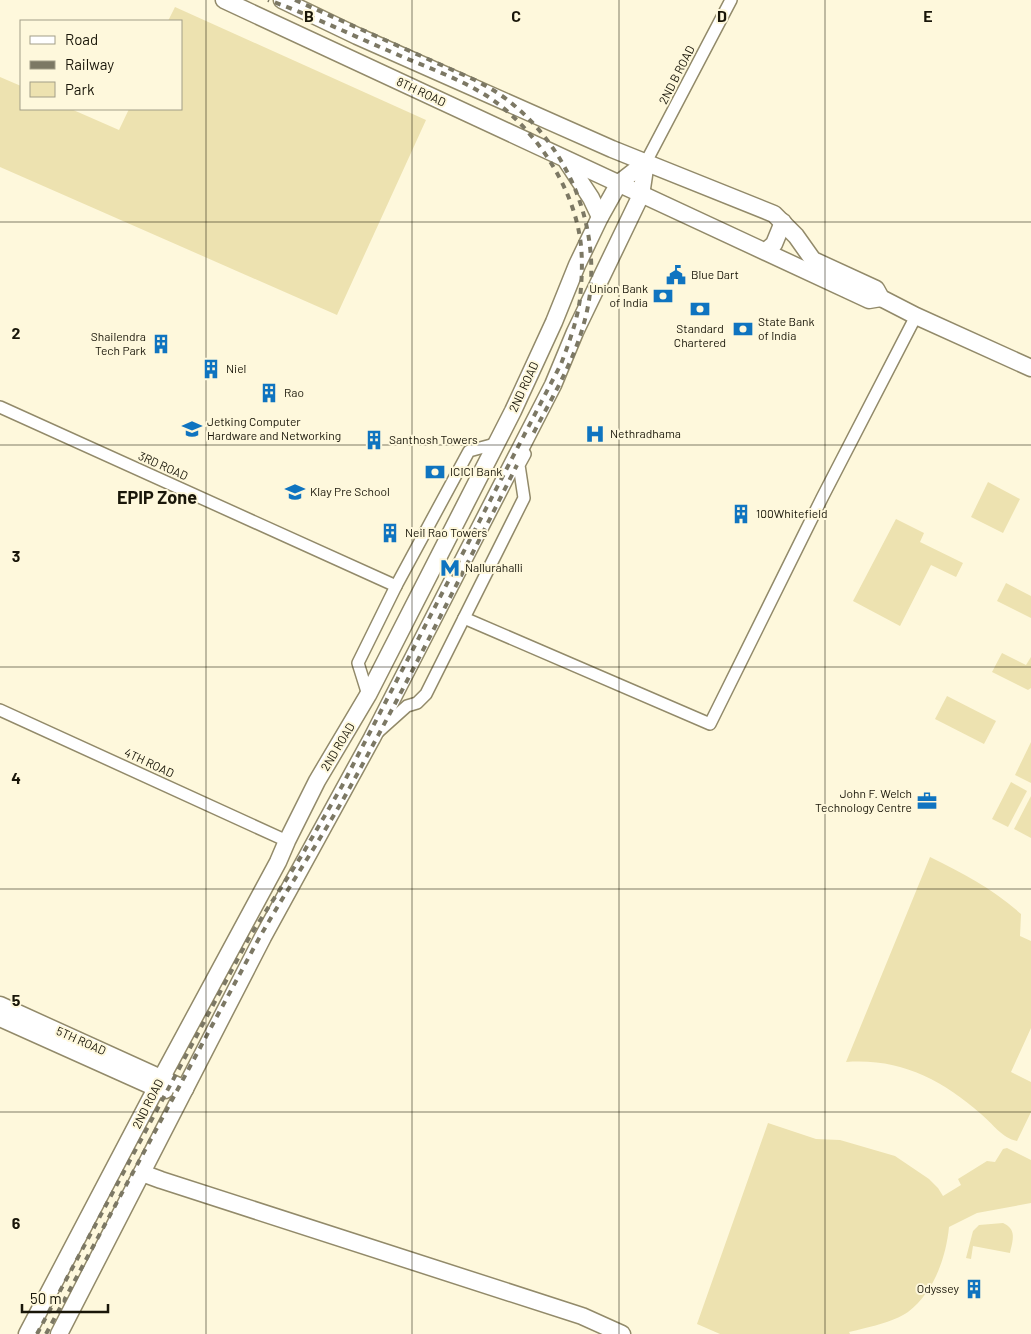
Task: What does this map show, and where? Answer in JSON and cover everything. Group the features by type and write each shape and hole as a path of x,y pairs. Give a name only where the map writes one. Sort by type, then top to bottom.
{"main road":[{"name":"8TH ROAD","path":"224,0 869,300 881,298 876,289 813,260 796,236 774,214 619,152 282,0"},
{"path":"490,124 501,100"},
{"path":"566,160 591,198 600,217"},
{"name":"2ND ROAD","path":"27,1334 278,862 286,841 318,781 368,695 513,411 550,333 577,265 600,217 619,183 646,162"},
{"name":"2ND ROAD","path":"59,1334 267,929 372,738 552,384 641,195 646,162"},
{"path":"766,251 777,238 783,222"},
{"path":"792,264 803,248"},
{"path":"881,298 916,316 1031,368"},
{"path":"550,333 570,344"},
{"name":"5TH ROAD","path":"0,1005 159,1083"},
{"name":"5TH ROAD","path":"0,1018 159,1083"},
{"path":"159,1083 185,1091"},
{"path":"142,1173 582,1316 622,1334"}],"street":[{"name":"2ND B ROAD","path":"646,162 731,0"},
{"path":"464,618 710,724 822,498 916,316"},
{"path":"372,738 407,706 417,703 426,694 524,498 519,465 552,403 552,384"},
{"name":"3RD ROAD","path":"0,407 396,586"},
{"path":"368,695 358,663 396,586 469,451 495,444"},
{"name":"4TH ROAD","path":"0,710 286,841"}],"green space":[{"path":"175,7 426,120 337,315 0,167 0,77 20,86 20,110 73,110 119,130 129,110 182,110 182,20 168,20"},
{"path":"988,482 1020,499 1003,533 971,517"},
{"path":"896,519 924,533 920,542 963,563 956,577 931,565 900,626 853,601"},
{"path":"1006,583 1031,596 1031,618 997,601"},
{"path":"1002,653 1026,665 1031,657 1031,688 1028,690 992,672"},
{"path":"947,696 996,721 984,744 935,719"},
{"path":"1031,742 1031,783 1015,775"},
{"path":"1011,782 1027,791 1008,827 992,819"},
{"path":"1031,796 1031,838 1014,829"},
{"path":"930,857 977,882 1021,914 1020,936 1031,941 1031,1028 1011,1072 1031,1082 1031,1112 1017,1141 1002,1134 981,1114 951,1091 919,1073 902,1067 884,1064 846,1062"},
{"path":"768,1123 816,1139 840,1140 895,1156 929,1179 943,1196 961,1185 958,1179 987,1161 995,1162 1003,1149 1007,1148 1031,1160 1031,1203 977,1213 949,1227 942,1262 932,1284 917,1304 908,1312 895,1319 849,1332 850,1334 720,1334 697,1324"},
{"path":"1003,1223 1010,1228 1013,1235 1010,1253 973,1246 971,1259 966,1258 973,1231 979,1225"}],"railway":[{"path":"37,1334 250,936 302,855 342,786 561,364 579,307 582,260 576,218 569,198 550,161 524,127 493,100 468,85 313,17 268,0"},
{"path":"295,0 475,80 497,92 516,107 537,128 555,152 570,178 581,206 588,235 591,264 590,294 584,323 574,353 532,436"},
{"path":"46,1334 257,942 338,808 371,749 517,465"}],"place":[{"name":"Blue Dart","path":"676,275"},
{"name":"Union Bank of India","path":"663,296"},
{"name":"Standard Chartered","path":"700,309"},
{"name":"State Bank of India","path":"743,329"},
{"name":"Shailendra Tech Park","path":"161,344"},
{"name":"Niel","path":"211,369"},
{"name":"Rao","path":"269,393"},
{"name":"Jetking Computer Hardware and Networking","path":"192,429"},
{"name":"Nethradhama","path":"595,434"},
{"name":"Santhosh Towers","path":"374,440"},
{"name":"ICICI Bank","path":"435,472"},
{"name":"Klay Pre School","path":"295,492"},
{"name":"100Whitefield","path":"741,514"},
{"name":"Neil Rao Towers","path":"390,533"},
{"name":"Nallurahalli","path":"450,568"},
{"name":"John F. Welch Technology Centre","path":"927,801"},
{"name":"Odyssey","path":"974,1289"}],"district":[{"name":"EPIP Zone","path":"157,498"}]}
